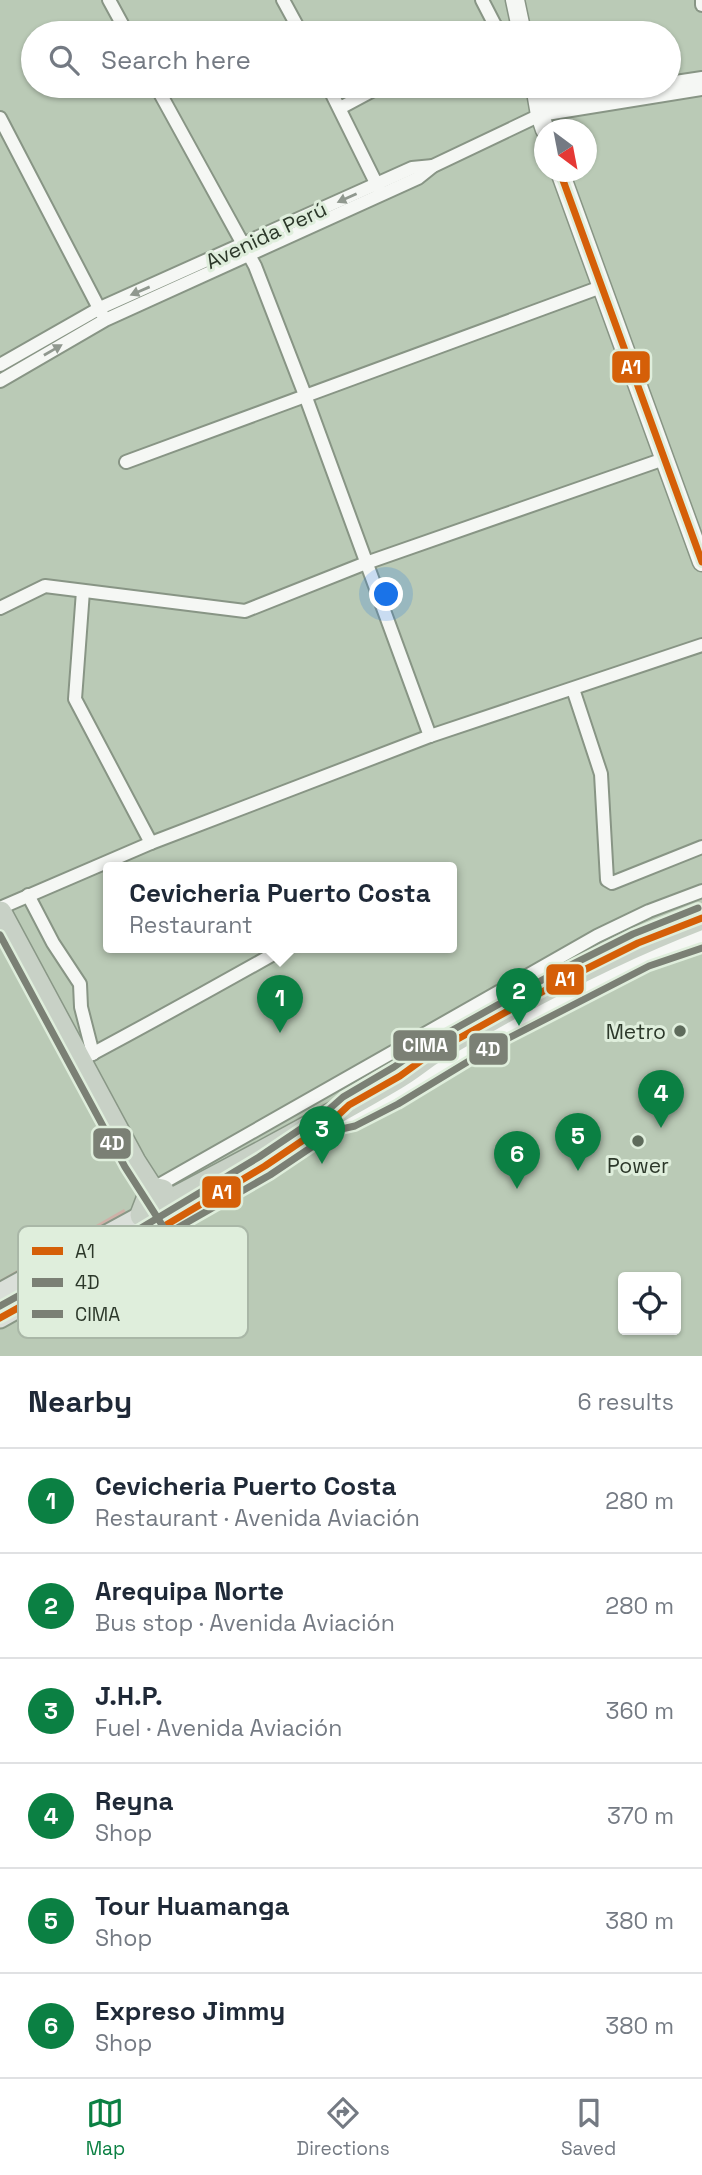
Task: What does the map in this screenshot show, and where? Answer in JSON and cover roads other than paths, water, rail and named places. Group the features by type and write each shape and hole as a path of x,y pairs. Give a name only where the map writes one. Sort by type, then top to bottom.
{"highway":[{"path":"0,910 86,1057 157,1208"},
{"path":"157,1208 406,1080 429,1055 580,972 657,943 702,918"},
{"path":"157,1208 265,1166 344,1114"}],"main road":[{"path":"124,1226 157,1208"},
{"path":"131,1226 157,1208"},
{"path":"0,1293 18,1283"},
{"path":"0,1318 18,1305"}],"street":[{"path":"109,0 120,21"},
{"path":"283,0 294,21"},
{"path":"482,0 493,21"},
{"path":"514,0 519,21"},
{"path":"681,81 702,78"},
{"name":"Avenida Perú","path":"681,93 702,89"},
{"path":"163,98 255,266 430,736"},
{"path":"335,98 379,189"},
{"path":"340,108 359,98"},
{"path":"532,98 542,116"},
{"path":"538,98 542,116"},
{"name":"Avenida Perú","path":"102,314 379,189 418,178 433,166 542,116 609,98"},
{"name":"Avenida Perú","path":"542,116 649,98"},
{"path":"0,118 102,314"},
{"path":"564,182 702,562"},
{"path":"126,462 601,287"},
{"path":"0,365 102,314"},
{"path":"0,381 102,314"},
{"path":"0,608 45,586 245,611 366,563 664,459"},
{"path":"83,591 75,699 151,843"},
{"path":"106,862 430,736 702,645"},
{"path":"573,689 601,774 607,880 612,883 702,847"},
{"path":"0,910 103,863"},
{"path":"157,1208 597,936 649,911 702,891"},
{"path":"28,895 53,943 80,985 86,1057 155,1018 180,1008 276,953"},
{"path":"657,943 702,937"}],"place":[{"name":"Arequipa Norte","path":"519,1026"},
{"name":"Metro","path":"680,1031"},
{"name":"Cevicheria Puerto Costa","path":"280,1033"},
{"name":"Reyna","path":"661,1128"},
{"name":"Power","path":"638,1141"},
{"name":"J.H.P.","path":"322,1164"},
{"name":"Tour Huamanga","path":"578,1171"},
{"name":"Expreso Jimmy","path":"517,1189"}]}
